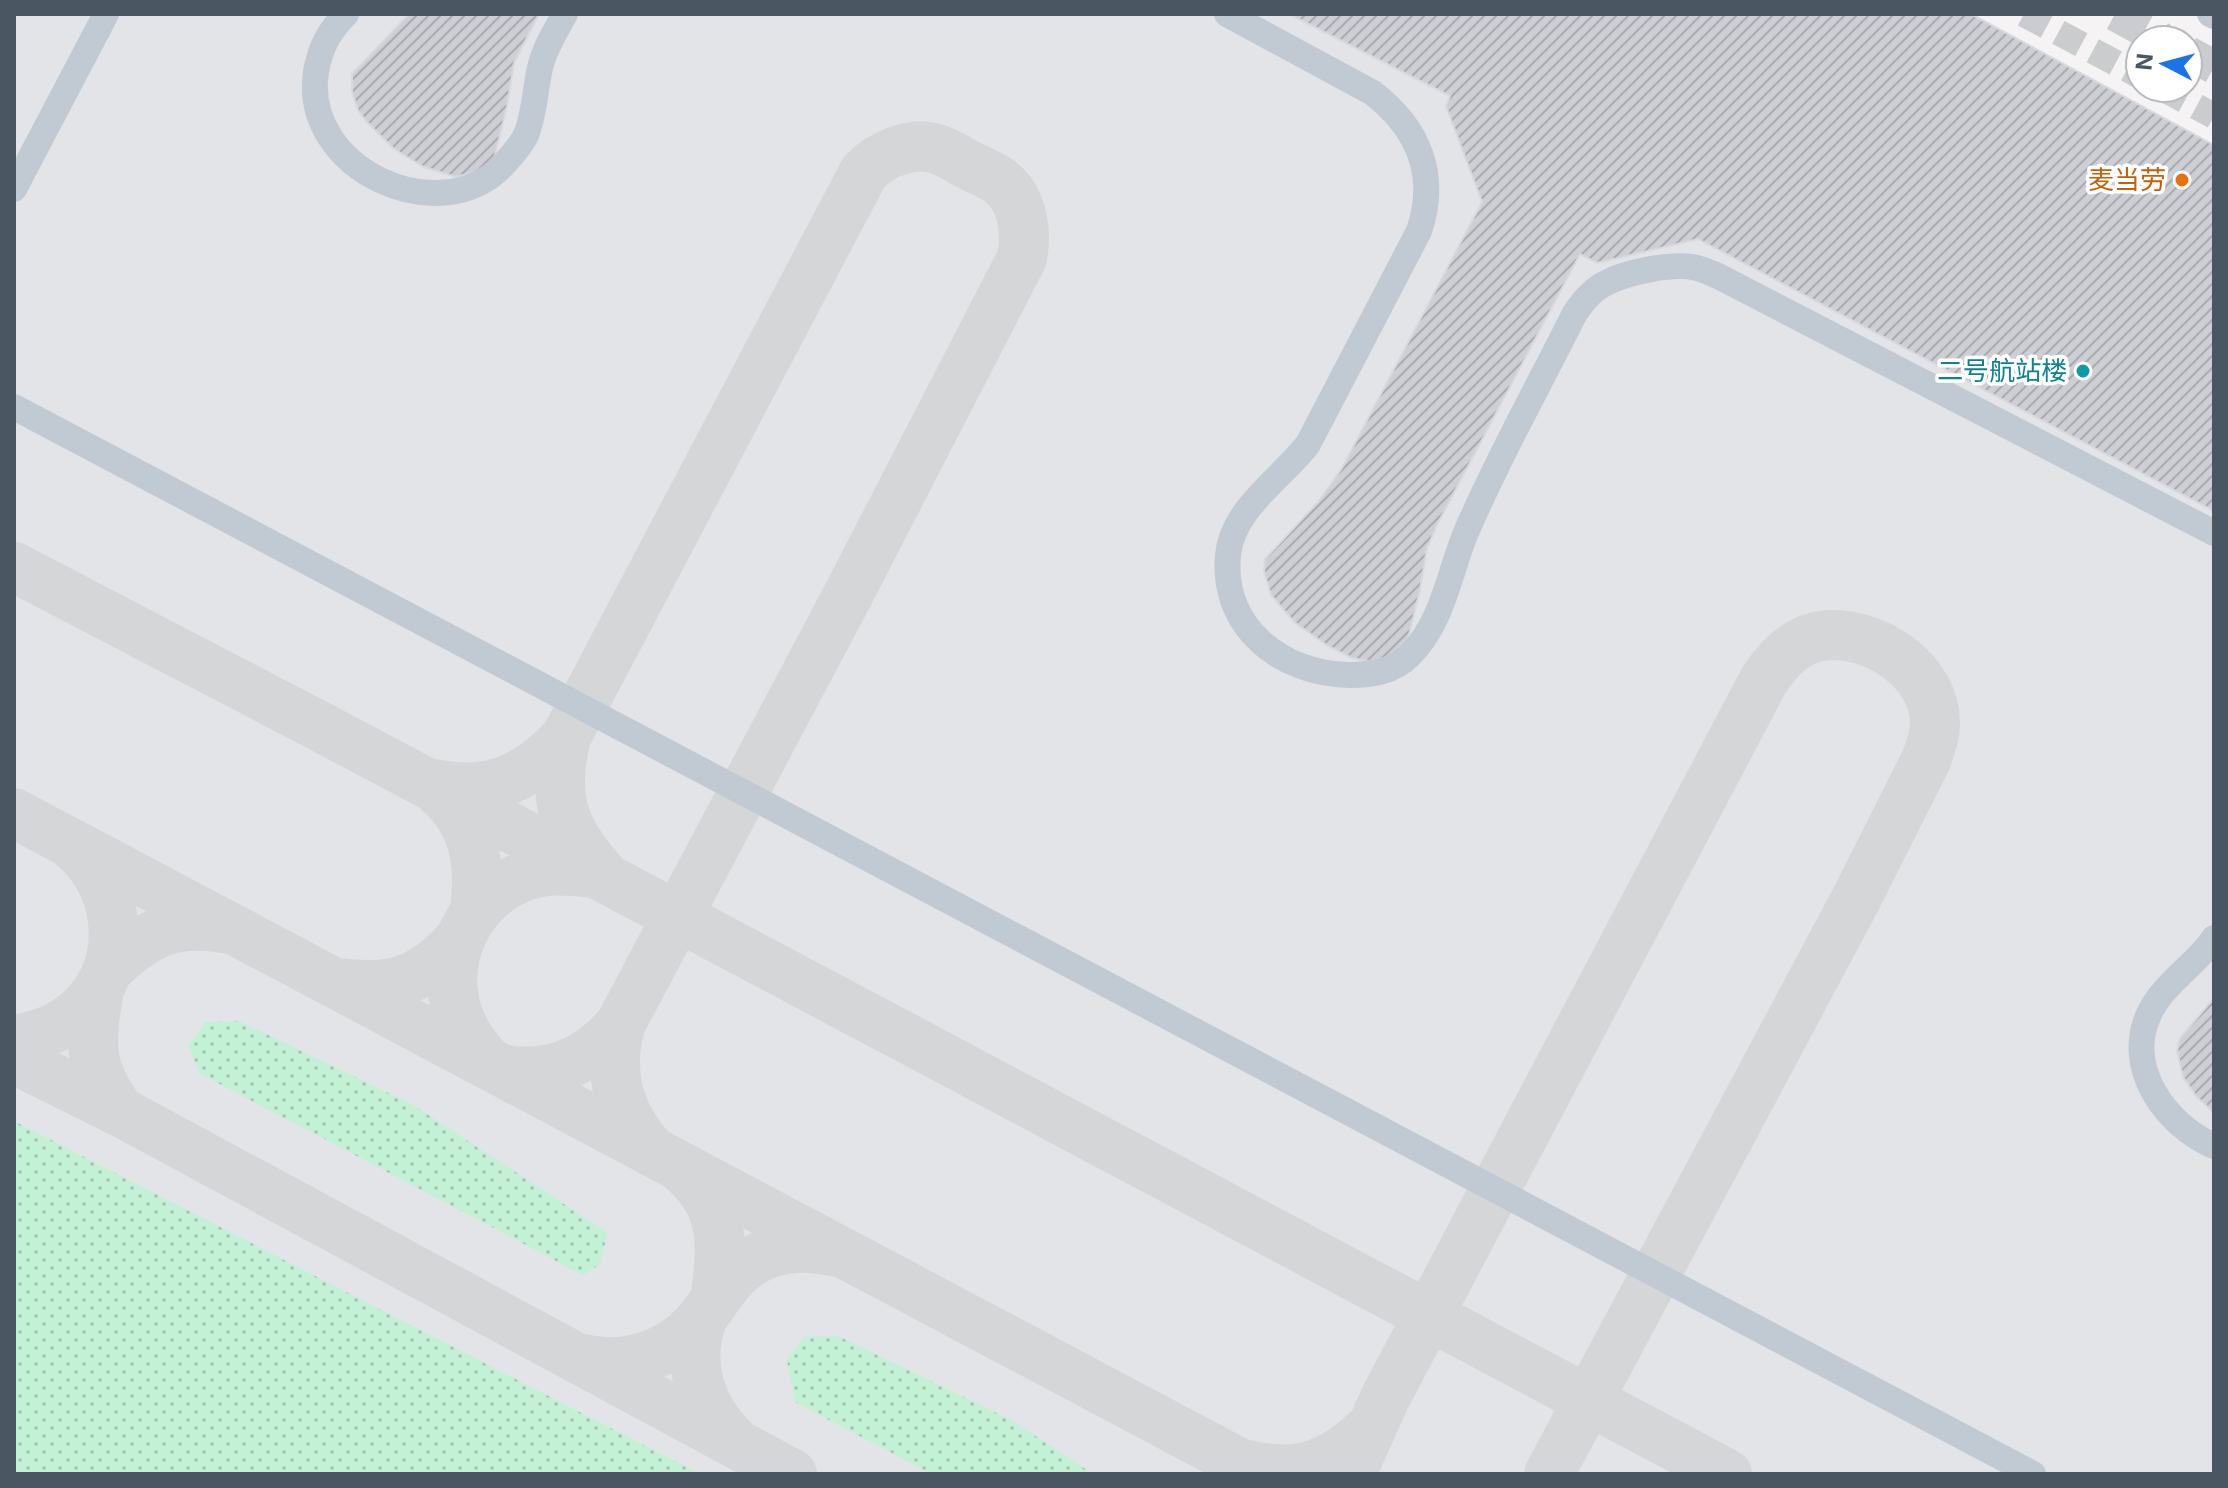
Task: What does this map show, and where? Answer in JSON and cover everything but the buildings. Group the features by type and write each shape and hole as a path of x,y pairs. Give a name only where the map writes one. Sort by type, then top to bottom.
{"lane":[{"path":"14,189 106,14"},
{"path":"346,14 326,36 317,61 314,86 316,112 327,134 333,145 378,181 408,190 437,192 461,189 490,178 525,136 542,61 565,14"},
{"path":"1227,14 1373,93 1389,106 1408,128 1420,155 1428,194 1419,231 1308,444 1295,462 1250,507 1234,533 1227,554 1229,592 1240,617 1257,639 1278,657 1320,673 1366,675 1392,669 1409,656 1429,631 1444,599 1466,531 1575,313 1584,300 1603,284 1664,267 1697,268 1720,277 2214,533"},
{"path":"14,407 2033,1474"},
{"path":"2214,938 2204,953 2162,994 2150,1013 2143,1034 2142,1052 2153,1092 2170,1117 2198,1139 2214,1146"}],"shaded area":[{"path":"14,14 1971,14 2124,96 2124,104 2138,104 2214,145 2214,1474 14,1474"}],"green space":[{"path":"239,1021 413,1105 608,1233 599,1265 583,1275 199,1073 189,1045 205,1022"},
{"path":"14,1121 700,1474 14,1474"},
{"path":"838,1336 1011,1420 1093,1474 932,1474 795,1402 787,1360 804,1337"}],"taxiway":[{"path":"608,880 581,847 565,815 560,780 566,737 864,172 879,160 907,148 927,147 944,152 994,178 1013,196 1023,226 1022,258 621,1023 615,1058 618,1090 630,1121 651,1150"},
{"path":"14,567 1727,1474"},
{"path":"1351,1474 1385,1398 1764,680 1788,652 1812,638 1840,635 1879,646 1913,670 1925,686 1935,724 1926,760 1856,899 1549,1474"},
{"path":"433,784 472,787 507,780 537,763 566,737"},
{"path":"439,792 461,817 473,845 477,877 475,910"},
{"path":"14,813 1260,1474"},
{"path":"14,1040 44,1032 71,1018 90,1001 103,980 111,957 114,934 104,887 91,865 74,847"},
{"path":"592,873 547,871 520,878 481,905 458,945 453,968 453,991 458,1014 468,1036 488,1061 508,1070 539,1071 578,1060 597,1048 621,1023"},
{"path":"109,969 136,946 163,931 193,926 229,929"},
{"path":"338,983 375,985 405,980 432,965 459,940"},
{"path":"99,989 94,1054 102,1082 121,1112"},
{"path":"14,1059 121,1112 792,1474"},
{"path":"682,1169 696,1183 714,1211 720,1242 716,1294"},
{"path":"578,1358 629,1361 661,1351 689,1332 738,1272 764,1255 795,1248 838,1252"},
{"path":"703,1317 695,1351 699,1384 712,1414 734,1441"},
{"path":"1238,1463 1277,1469 1310,1466 1341,1452 1371,1427"}],"tunnel":[{"path":"2024,14 2124,67"},
{"path":"2115,14 2133,24"},
{"path":"2204,62 2214,67"},
{"path":"2192,104 2214,116"}],"place":[{"name":"麦当劳","path":"2182,180"},
{"name":"二号航站楼","path":"2083,371"}]}
